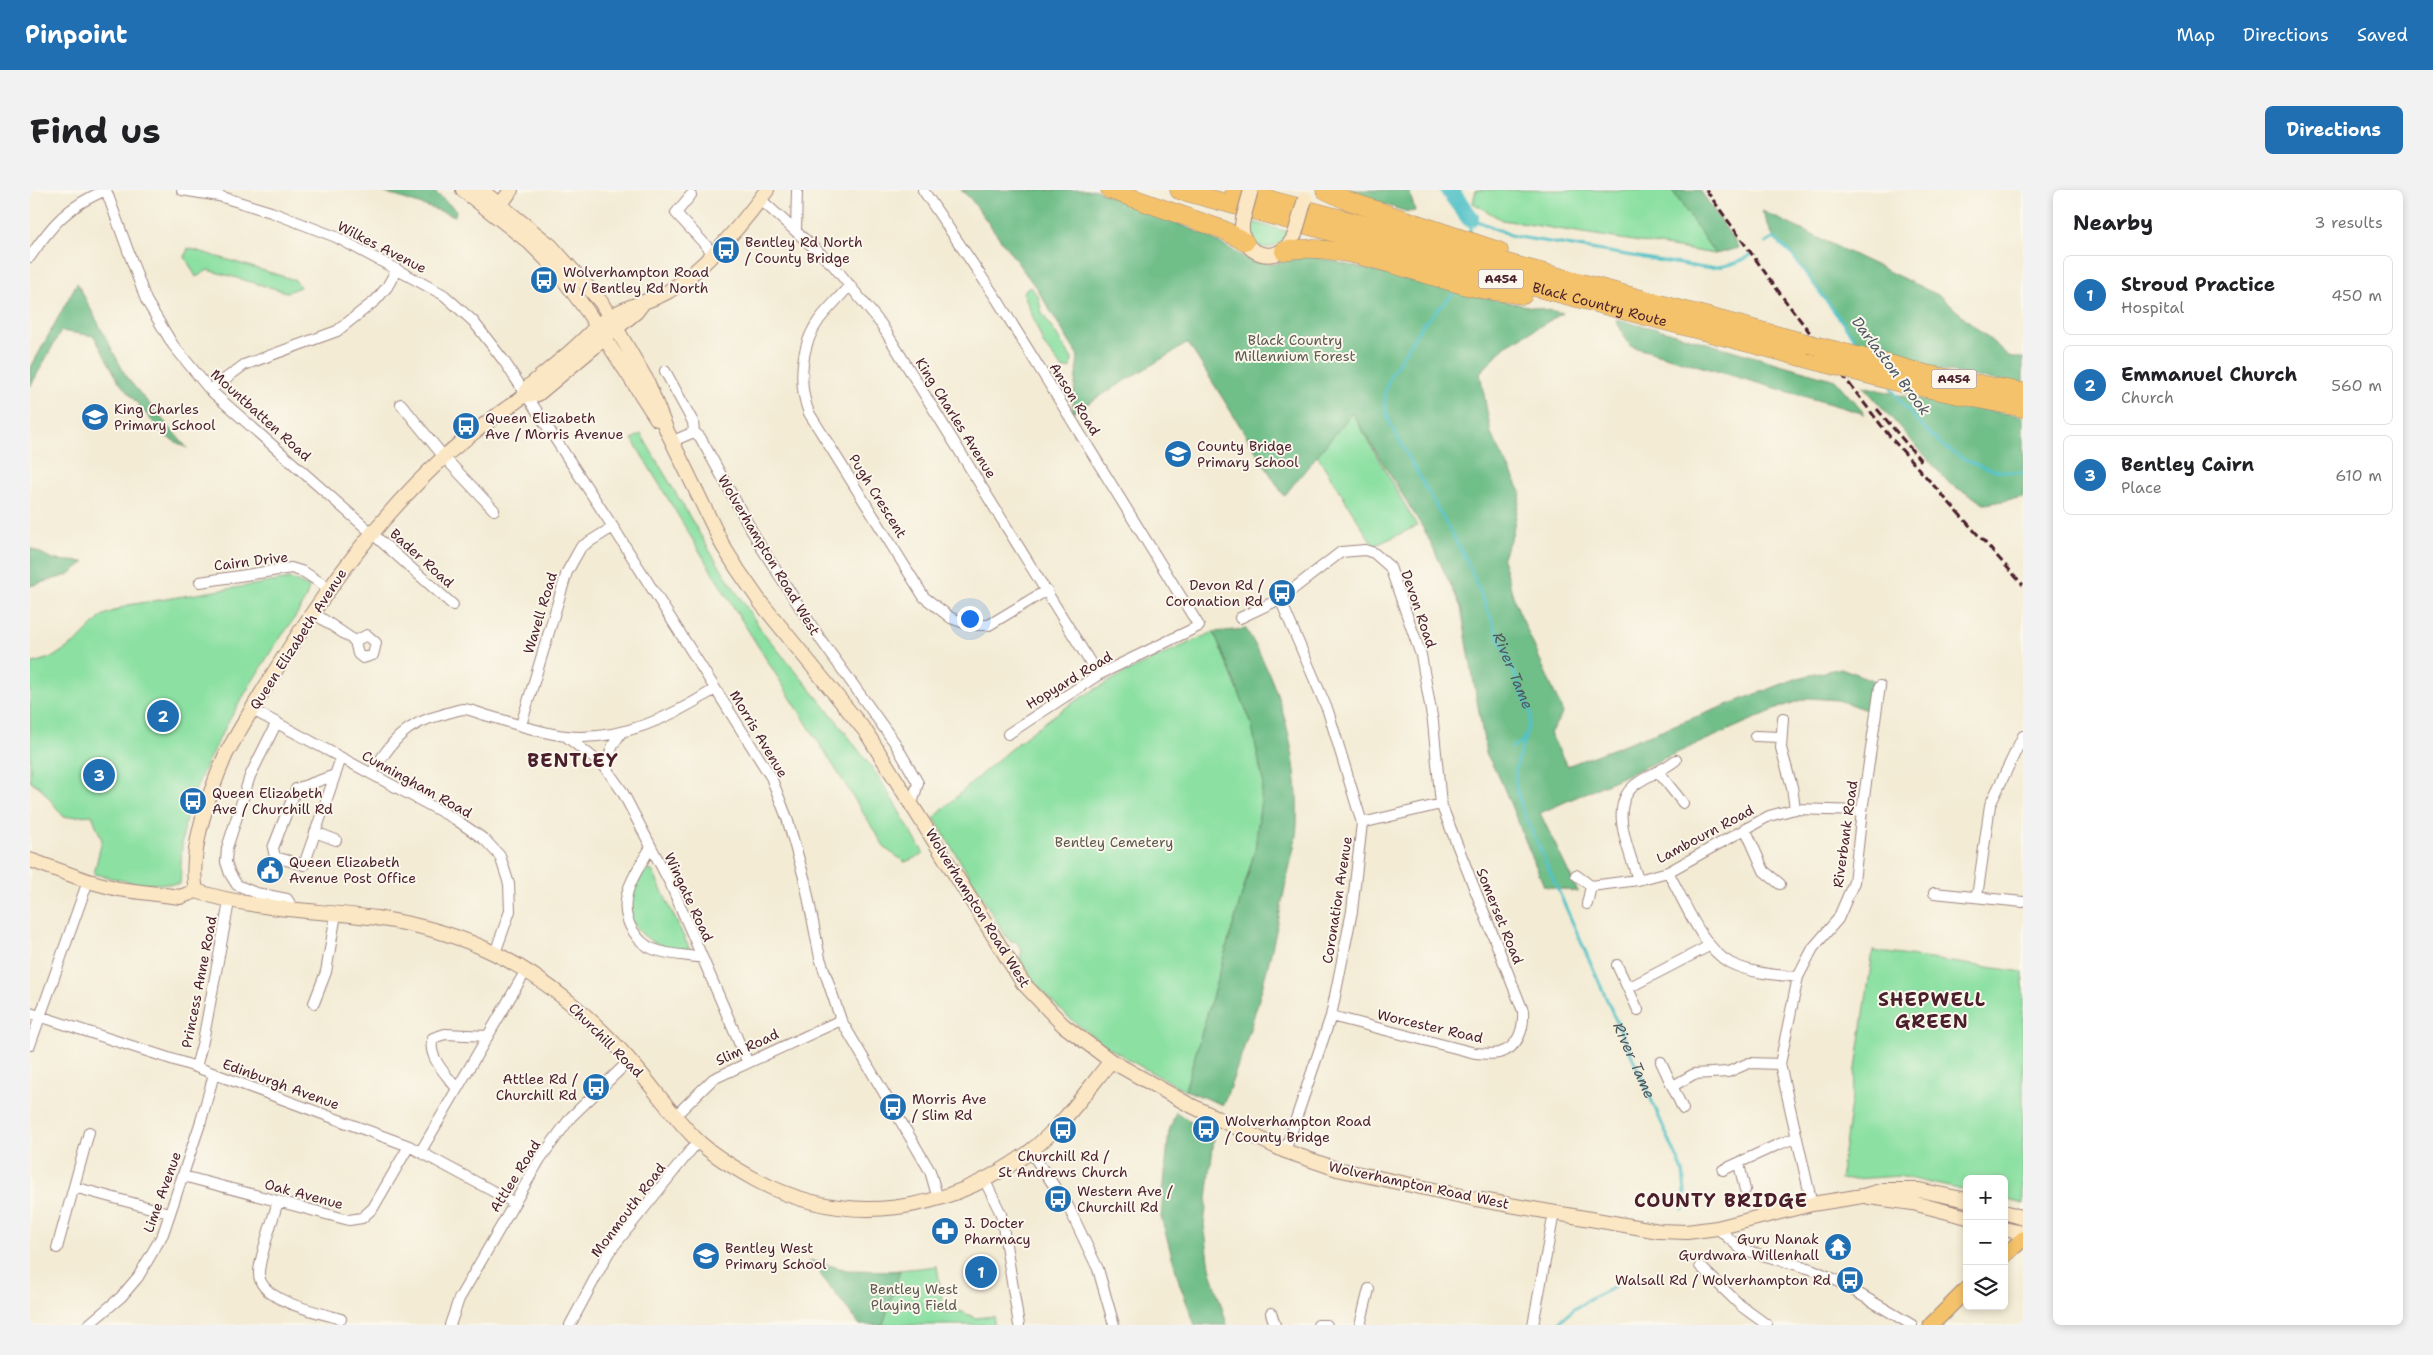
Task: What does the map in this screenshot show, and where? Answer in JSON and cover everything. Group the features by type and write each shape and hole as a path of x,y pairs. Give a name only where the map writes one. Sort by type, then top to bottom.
{"highway":[{"path":"1110,190 1224,230 1245,242"},
{"name":"Black Country Route","path":"1179,190 1632,313 1900,383 2023,408"},
{"name":"Black Country Route","path":"1234,190 1596,288 1926,374 2023,392"},
{"path":"1325,190 1346,200 1496,250 1596,288"},
{"path":"1284,251 1302,248 1327,250 1465,286 1632,313"}],"main road":[{"name":"Wolverhampton Road West","path":"463,190 498,210 551,246 602,302 647,380 670,436 723,546 738,570 761,603 866,732 1023,983 1063,1025 1111,1062 1231,1126 1285,1151 1337,1169 1392,1182 1659,1231 1687,1232 1717,1228 1812,1204 1863,1196 1884,1190 1919,1190 1963,1199"},
{"name":"Wolverhampton Road West","path":"481,190 555,268 576,294 651,413 670,436"},
{"path":"498,210 511,190"},
{"path":"1251,190 1241,232 1245,242 1255,251 1267,255 1284,251 1290,244 1295,234 1306,195"},
{"name":"Queen Elizabeth Avenue","path":"196,891 194,879 200,834 216,778 226,754 251,709 312,612 373,532 444,457 525,395 529,386 584,340 613,322 631,305 644,302 669,290 713,253 764,195"},
{"path":"30,860 88,882 118,889 180,897 196,891"},
{"name":"Churchill Road","path":"196,891 229,902 377,918 433,930 495,953 586,1016 630,1060 698,1141 739,1171 779,1192 840,1209 890,1209 938,1199 985,1181 1030,1151 1067,1116 1111,1062"},
{"name":"Wolverhampton Road West","path":"1863,1196 1914,1203 1963,1216"},
{"path":"2008,1213 2023,1218"},
{"path":"2008,1230 2023,1233"},
{"path":"2008,1253 2023,1240"},
{"path":"1931,1325 1963,1292"}],"street":[{"path":"30,257 44,235 67,211 84,199 106,190"},
{"name":"Mountbatten Road","path":"106,190 146,300 173,345 210,390 373,532"},
{"name":"Wilkes Avenue","path":"182,190 219,196 271,212 336,238 444,295 473,321 504,361 525,395"},
{"path":"796,230 797,190"},
{"name":"Anson Road","path":"922,190 998,301 1199,626"},
{"path":"691,195 676,213 713,253"},
{"name":"King Charles Avenue","path":"764,195 796,230 833,265 881,324 1098,674"},
{"path":"210,390 244,365 337,331 376,300 387,287 397,269"},
{"name":"Pugh Crescent","path":"850,285 818,322 811,337 803,368 803,397 809,413 924,597 951,618 970,625 989,625 1047,590"},
{"name":"Wolverhampton Road West","path":"665,371 693,422 694,432 700,436 761,547 820,640 896,743 918,783 912,804"},
{"name":"Morris Avenue","path":"525,395 613,527 715,689 751,742 771,777 805,881 820,958 841,1020 930,1171 938,1199"},
{"path":"401,404 444,457 494,510"},
{"path":"670,436 694,432"},
{"name":"Wavell Road","path":"521,725 567,572 582,547 613,527"},
{"name":"Bader Road","path":"373,532 454,605"},
{"name":"Devon Road","path":"1240,618 1280,599 1341,552 1365,550 1378,556 1390,567 1421,655 1433,722 1441,804"},
{"name":"Cairn Drive","path":"200,582 291,568 304,572 330,588"},
{"name":"Coronation Avenue","path":"1280,599 1328,710 1362,823 1352,911 1331,1016 1285,1151"},
{"path":"312,612 355,641"},
{"name":"Hopyard Road","path":"1008,734 1098,674 1199,626"},
{"name":"Riverbank Road","path":"1812,1204 1780,1064 1798,977 1813,948 1838,919 1847,903 1854,882 1880,686"},
{"path":"371,774 397,736 412,725 429,718 464,709 567,737 621,733 683,710 715,689"},
{"name":"Cunningham Road","path":"251,709 455,818 485,840 500,856 509,884 510,912 495,953"},
{"path":"1783,718 1782,754 1792,787 1796,809"},
{"path":"277,722 250,776 226,848 226,862 230,874 237,885 256,893 287,900 294,910"},
{"path":"605,767 613,745 621,733"},
{"path":"1756,736 1782,737"},
{"path":"1977,897 1990,805 2023,736"},
{"name":"Wingate Road","path":"567,737 605,767 622,791 670,885 747,1062"},
{"path":"335,775 296,789 273,848 275,857 304,865 341,758"},
{"path":"1638,880 1622,823 1621,810 1625,796 1638,782 1659,773 1676,760"},
{"path":"1659,773 1682,803"},
{"path":"1362,823 1441,804"},
{"name":"Somerset Road","path":"1441,804 1522,1011 1523,1022 1518,1039"},
{"name":"Lambourn Road","path":"1592,886 1638,880 1668,872 1769,816 1796,809 1862,811"},
{"path":"1745,828 1764,871 1780,884"},
{"path":"315,832 336,840"},
{"name":"Wingate Road","path":"651,847 631,882 625,900 624,910 632,929 638,938 653,949 702,958"},
{"path":"1668,872 1709,946 1730,963 1741,967 1798,977"},
{"path":"1576,875 1592,886 1587,904"},
{"path":"30,1045 88,882"},
{"path":"1934,892 2023,902"},
{"name":"Princess Anne Road","path":"196,1067 203,1041 229,902"},
{"path":"314,1004 326,972 336,914"},
{"path":"1628,988 1709,946"},
{"path":"1617,965 1638,1010"},
{"path":"421,1152 525,972"},
{"name":"Edinburgh Avenue","path":"30,1013 196,1067 409,1146 513,1202"},
{"name":"Worcester Road","path":"1331,1016 1475,1053 1499,1054 1518,1039"},
{"name":"Slim Road","path":"676,1115 712,1078 841,1020"},
{"path":"457,1089 433,1056 431,1049 433,1038 445,1034 488,1036"},
{"name":"Attlee Road","path":"450,1325 459,1298 513,1202 540,1159 570,1117 630,1060"},
{"path":"1661,1062 1683,1109"},
{"path":"1673,1086 1694,1074 1728,1072 1749,1064 1780,1064"},
{"name":"Lime Avenue","path":"88,1325 121,1297 138,1277 162,1234 183,1176 214,1074"},
{"path":"57,1248 89,1132"},
{"path":"1723,1170 1796,1138"},
{"name":"Monmouth Road","path":"570,1325 609,1252 698,1141"},
{"name":"Oak Avenue","path":"183,1176 349,1220 362,1218 373,1208 409,1146"},
{"path":"1030,1151 1068,1206 1098,1268 1114,1325"},
{"path":"1738,1164 1745,1190"},
{"path":"985,1181 1001,1214 1019,1325"},
{"path":"74,1186 169,1212"},
{"path":"278,1201 259,1272 262,1286 281,1300 341,1319"},
{"path":"1533,1325 1554,1213"},
{"path":"1717,1228 1741,1249 1812,1269 1834,1279 1912,1325"},
{"path":"1700,1266 1741,1306 1765,1325"},
{"path":"1360,1325 1369,1289"},
{"path":"1271,1312 1275,1325"},
{"path":"1318,1325 1327,1325"}],"green space":[{"path":"432,190 456,210 455,216 380,191"},
{"name":"Black Country Millennium Forest","path":"961,190 1096,190 1206,235 1253,262 1274,264 1308,255 1472,295 1563,313 1505,346 1480,373 1491,433 1521,492 1512,535 1502,559 1515,602 1563,713 1550,733 1567,766 1798,678 1841,668 1875,681 1869,711 1838,700 1808,698 1781,707 1540,813 1578,892 1544,886 1501,781 1486,753 1461,607 1426,533 1352,413 1284,496 1188,343 1072,413 1078,356 1037,289 970,198"},
{"path":"1339,190 1409,190 1415,211 1408,212"},
{"path":"1476,190 1672,190 1715,254 1502,220 1473,203"},
{"path":"1672,190 1700,190 1739,248 1715,254"},
{"path":"1762,211 1940,296 2011,358 2023,358 2023,385 1944,371 1865,352 1790,252 1774,238"},
{"path":"1249,221 1289,232 1276,245 1262,247 1251,239 1248,231"},
{"path":"188,248 295,280 300,287 287,292 208,270 196,277 185,257"},
{"path":"77,283 127,378 187,448 165,436 119,382 94,336 61,331 30,387 30,369"},
{"path":"1030,287 1038,296 1042,313 1072,359 1071,368 1063,369 1044,345 1023,292"},
{"path":"1616,320 1662,330 1835,380 1865,414 1630,346"},
{"path":"1863,386 1911,398 2023,416 2023,497 1986,504 1950,484"},
{"path":"1352,413 1417,526 1374,546 1317,455"},
{"path":"641,434 711,553 762,631 836,720 880,779 924,854 905,862 886,849 729,600 632,439"},
{"path":"30,548 55,560 85,562 68,575 30,586"},
{"path":"290,579 309,587 307,595 234,712 203,771 185,821 182,839 180,884 138,884 94,874 102,840 92,815 64,817 40,787 30,781 30,664 53,657 76,642 102,616 128,605"},
{"path":"1246,629 1269,674 1286,723 1295,773 1297,824 1294,848 1267,971 1243,1052 1223,1105 1185,1090 1255,850 1263,782 1251,722 1214,632"},
{"name":"Bentley Cemetery","path":"1214,632 1251,722 1263,782 1255,850 1185,1090 1115,1051 1072,1020 1052,1002 1020,959 1022,950 1016,941 1011,941 1007,938 934,818 1001,757 1074,702 1125,673"},
{"path":"648,869 653,872 690,950 680,950 656,943 644,936 636,927 629,905 631,893 637,881"},
{"path":"1873,951 2023,972 2023,1204 2008,1200 2008,1175 1963,1175 1963,1190 1899,1176 1840,1180"},
{"path":"1176,1112 1214,1138 1204,1225 1210,1267 1227,1325 1195,1325 1180,1285 1161,1217 1169,1131"},
{"path":"809,1260 847,1270 900,1271 883,1325 860,1325"},
{"name":"Bentley West Playing Field","path":"937,1266 944,1313 960,1311 976,1318 994,1316 993,1325 880,1325 890,1271"}],"waterway":[{"name":"River Tame","path":"1449,190 1470,218"},
{"name":"Darlaston Brook","path":"1470,218 1513,236 1704,268 1729,265 1751,255"},
{"name":"River Tame","path":"1470,219 1470,233"},
{"name":"Darlaston Brook","path":"1766,243 1774,238 1790,252 1864,351"},
{"name":"River Tame","path":"1454,293 1423,324 1391,374 1385,392 1385,407 1390,424 1467,561 1531,714 1515,773 1517,790 1523,811 1683,1171 1685,1193 1683,1210"},
{"name":"Darlaston Brook","path":"1891,388 1917,421 1946,448 1981,466 2001,471 2023,473"},
{"path":"1511,748 1521,742 1525,736"},
{"name":"River Tame","path":"1557,1325 1576,1308 1615,1287"}],"railway":[{"path":"1706,190 1787,303 1891,438 2023,585"},
{"path":"1877,409 1922,462"}],"place":[{"name":"Bentley Rd North / County Bridge","path":"726,250"},
{"name":"Wolverhampton Road W / Bentley Rd North","path":"544,280"},
{"name":"King Charles Primary School","path":"95,417"},
{"name":"Queen Elizabeth Ave / Morris Avenue","path":"466,426"},
{"name":"County Bridge Primary School","path":"1178,454"},
{"name":"Devon Rd / Coronation Rd","path":"1282,593"},
{"name":"Emmanuel Church","path":"163,716"},
{"name":"Bentley Cairn","path":"99,775"},
{"name":"Queen Elizabeth Ave / Churchill Rd","path":"193,801"},
{"name":"Queen Elizabeth Avenue Post Office","path":"270,870"},
{"name":"Attlee Rd / Churchill Rd","path":"596,1087"},
{"name":"Morris Ave / Slim Rd","path":"893,1107"},
{"name":"Wolverhampton Road / County Bridge","path":"1206,1129"},
{"name":"Churchill Rd / St Andrews Church","path":"1063,1130"},
{"name":"Western Ave / Churchill Rd","path":"1058,1199"},
{"name":"J. Docter Pharmacy","path":"945,1231"},
{"name":"Guru Nanak Gurdwara Willenhall","path":"1838,1247"},
{"name":"Bentley West Primary School","path":"706,1256"},
{"name":"Stroud Practice","path":"981,1272"},
{"name":"Walsall Rd / Wolverhampton Rd","path":"1850,1280"}],"district":[{"name":"BENTLEY","path":"573,760"},
{"name":"SHEPWELL GREEN","path":"1932,1010"},
{"name":"COUNTY BRIDGE","path":"1721,1200"}]}
